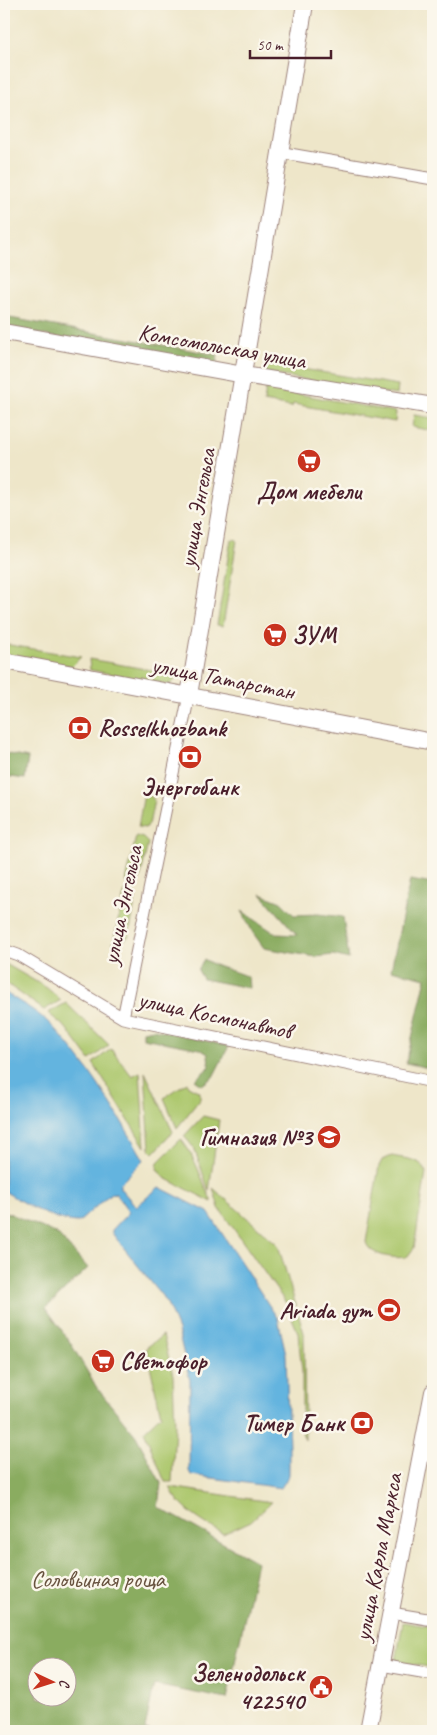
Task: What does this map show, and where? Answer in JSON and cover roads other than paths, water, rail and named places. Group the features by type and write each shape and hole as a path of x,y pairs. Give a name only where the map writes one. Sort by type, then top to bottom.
{"street":[{"name":"улица Энгельса","path":"123,1018 189,694 244,375 278,152 305,4"},
{"path":"278,152 433,179"},
{"name":"Комсомольская улица","path":"4,332 244,375 433,406"},
{"name":"улица Татарстан","path":"4,661 189,694 433,742"},
{"name":"улица Космонавтов","path":"4,950 18,955 123,1018 433,1082"},
{"name":"улица Карла Маркса","path":"368,1731 433,1392"},
{"path":"391,1613 433,1620"},
{"path":"381,1665 433,1674"}],"water":[{"path":"4,992 38,1014 61,1036 88,1069 124,1125 144,1160 120,1184 120,1188 137,1206 159,1187 208,1212 278,1319 286,1354 289,1447 289,1475 281,1488 191,1475 189,1471 190,1381 178,1330 166,1301 112,1233 112,1230 129,1212 116,1194 111,1193 79,1222 50,1216 30,1207 4,1191"}],"place":[{"name":"Дом мебели","path":"309,461"},
{"name":"ЗУМ","path":"275,635"},
{"name":"Rosselkhozbank","path":"80,728"},
{"name":"Энергобанк","path":"190,757"},
{"name":"Гимназия №3","path":"329,1137"},
{"name":"Ariada gym","path":"389,1310"},
{"name":"Светофор","path":"103,1361"},
{"name":"Тимер Банк","path":"362,1423"},
{"name":"Зеленодольск 422540","path":"321,1687"}],"park label":[{"name":"Соловьиная роща","path":"98,1579"}]}
